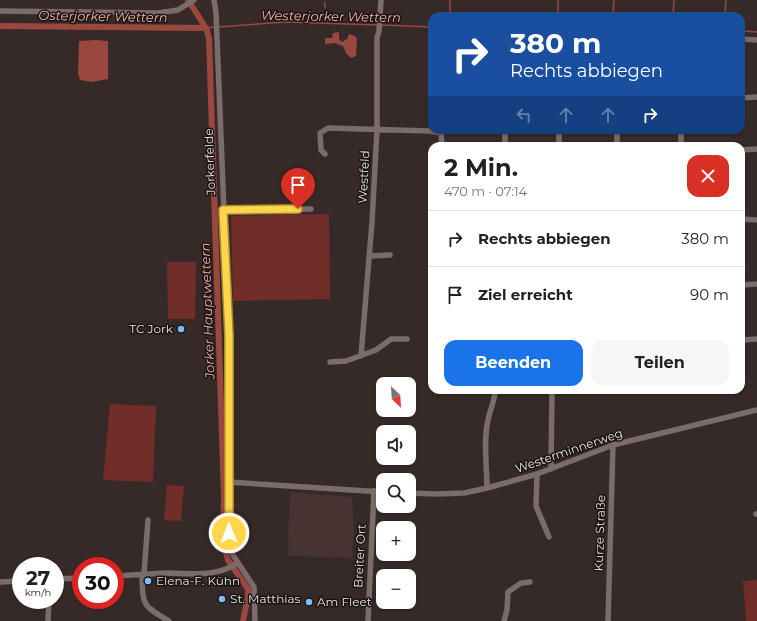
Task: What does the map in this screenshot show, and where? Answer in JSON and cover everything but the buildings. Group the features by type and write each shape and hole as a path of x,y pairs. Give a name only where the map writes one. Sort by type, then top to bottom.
{"street":[{"path":"0,11 158,13 175,11 194,0"},
{"name":"Jorkerfelde","path":"214,0 216,6 229,335 229,533 236,564"},
{"name":"Westfeld","path":"362,356 377,130 378,37 380,29 381,0"},
{"path":"745,39 757,40"},
{"path":"745,98 757,96"},
{"path":"325,154 321,150 320,133 328,128 428,131"},
{"path":"745,150 757,149"},
{"path":"223,210 312,209"},
{"path":"745,219 757,220"},
{"path":"369,256 390,255"},
{"path":"745,285 757,284"},
{"path":"330,362 346,362 362,356 376,350 391,339 407,339"},
{"path":"745,340 757,339"},
{"path":"487,488 488,420 494,402 495,394"},
{"path":"551,469 552,394"},
{"name":"Westerminnerweg","path":"416,493 464,493 487,488 537,474 613,445 757,410"},
{"name":"Kurze Straße","path":"608,621 613,445"},
{"path":"537,474 536,506 549,537"},
{"path":"228,482 374,491"},
{"name":"Breiter Ort","path":"368,621 374,491"},
{"path":"148,520 143,574 143,600 150,610 169,621"},
{"path":"124,575 143,574 196,575 236,564 249,577 254,587 255,621"},
{"path":"0,582 12,581"},
{"path":"504,621 508,592 521,583 530,582"},
{"path":"48,621 49,609"}],"shaded area":[{"path":"339,32 339,39 342,42 347,39 349,34 355,36 357,39 356,56 351,58 346,53 343,46 334,43 325,44 325,38 332,38 333,33"},
{"path":"79,41 108,41 108,79 91,82 80,80 78,74"},
{"path":"329,214 330,299 233,301 231,216"},
{"path":"167,262 196,262 195,319 168,319"},
{"path":"110,404 156,406 153,482 103,480"},
{"path":"167,485 184,486 181,521 164,520"},
{"path":"290,492 352,497 354,532 352,558 289,556"},
{"path":"757,580 757,621 746,621 743,581"}],"waterway":[{"name":"Jorker Hauptwettern","path":"188,0 206,28 209,38 224,497 223,538 228,560 248,589 248,597 243,621"},
{"path":"450,0 450,12"},
{"path":"558,0 558,12"},
{"path":"613,12 614,0"},
{"path":"673,12 674,0"},
{"path":"725,12 726,0"},
{"path":"325,2 325,8"},
{"name":"Westerjorker Wettern","path":"218,27 286,22 378,25"},
{"name":"Westerjorker Wettern","path":"382,25 428,27"},
{"name":"Osterjorker Wettern","path":"0,26 206,28"},
{"name":"Westerjorker Wettern","path":"206,28 214,27"},
{"name":"Westerjorker Wettern","path":"745,31 757,32"}],"place":[{"name":"TC Jork","path":"181,329"},
{"name":"Elena-F. Kühn","path":"148,581"},
{"name":"St. Matthias","path":"222,599"},
{"name":"Am Fleet","path":"309,602"}],"route":[{"path":"229,533 229,335 223,210 298,209"}]}
